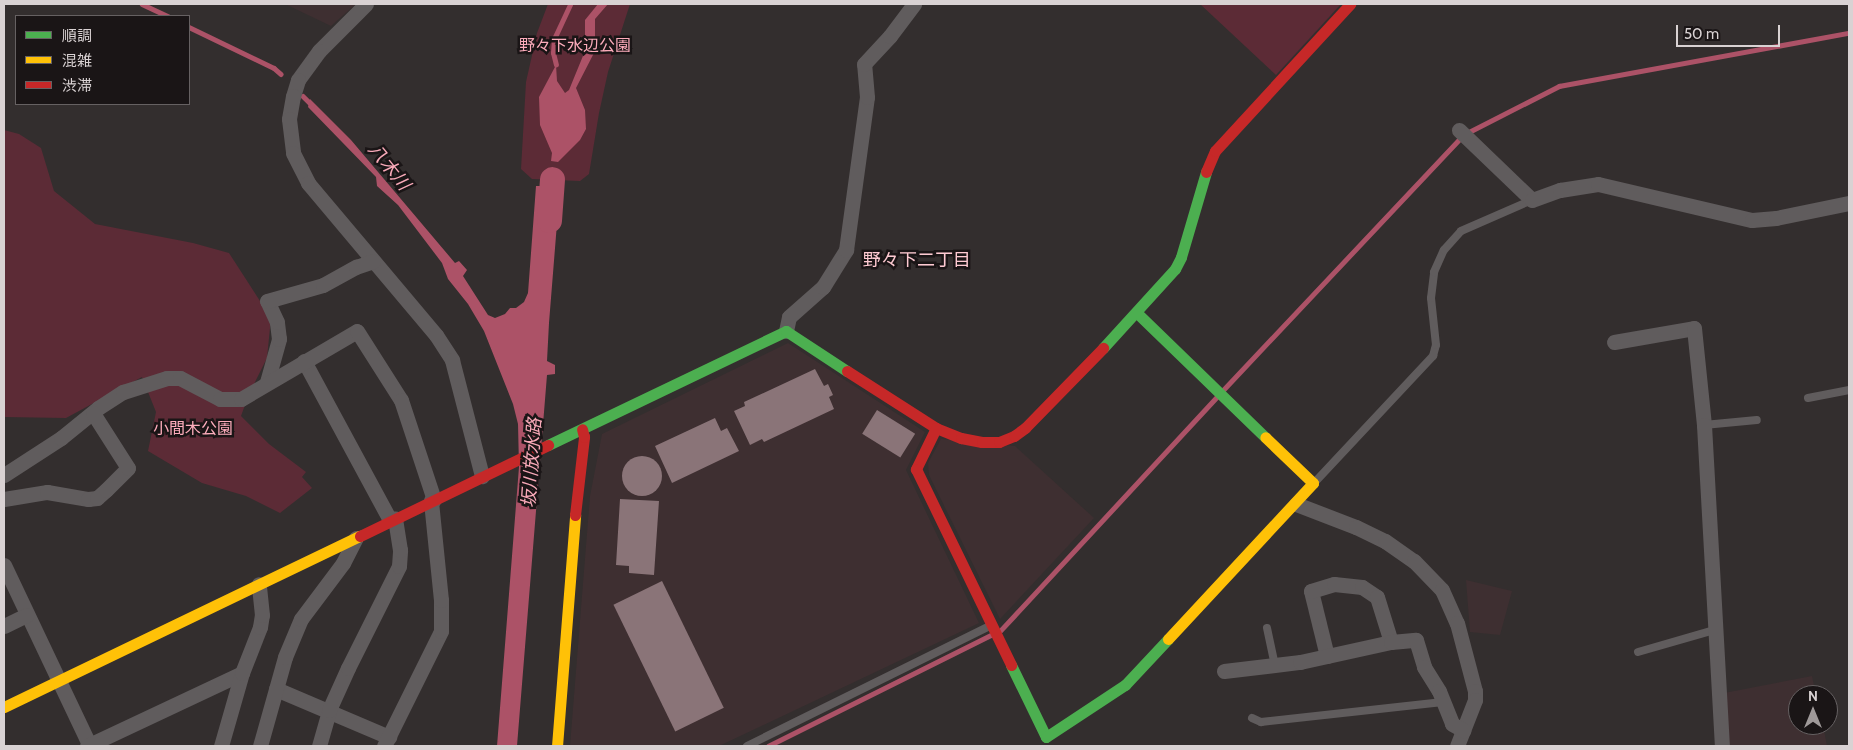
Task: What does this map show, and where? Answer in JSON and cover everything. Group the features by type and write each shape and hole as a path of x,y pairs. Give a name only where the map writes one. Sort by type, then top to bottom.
{"street":[{"path":"366,4 319,51 298,80 293,96 290,135 299,168 308,183 436,335 452,360 487,474"},
{"path":"786,331 789,317 823,287 846,250 868,97 864,64 890,36 914,4"},
{"path":"786,331 936,428 961,438 982,442 999,442 1014,436 1025,428 1137,313 1175,269 1181,257 1206,172 1215,151 1350,4"},
{"path":"1463,133 1532,200 1560,190 1598,184 1752,220 1776,218 1849,203"},
{"path":"268,382 279,339 277,322 266,301 323,285 356,267 374,261"},
{"path":"936,428 916,469 1046,737 1080,717 1125,684 1296,504 1313,483 1137,313"},
{"path":"1614,342 1694,328 1704,425 1722,746"},
{"path":"4,475 61,438 117,395 167,378 187,380 226,400 241,399 357,331 401,400 432,500 441,600 441,631 386,742 329,710 276,689"},
{"path":"4,706 786,331"},
{"path":"304,361 393,519 400,550 399,566 366,628 329,710 318,746"},
{"path":"4,499 47,492 88,499 97,498 106,490 128,468 93,413"},
{"path":"557,746 574,534 584,437 577,431"},
{"path":"1296,504 1356,527 1385,541 1414,561 1437,583 1457,623 1474,691 1475,700 1458,746"},
{"path":"260,746 285,657 301,619 343,562 356,538"},
{"path":"4,566 89,746 242,673"},
{"path":"221,746 242,673 260,626 262,615 259,584"},
{"path":"1327,656 1312,590 1334,584 1362,587 1377,597 1391,642"},
{"path":"4,626 27,615"},
{"path":"1224,671 1275,666 1391,642 1416,640 1424,667 1443,702 1452,724 1463,730"}],"lane":[{"path":"1313,483 1433,356 1436,346 1431,298 1434,272 1444,250 1462,231 1532,200"},
{"path":"1808,398 1849,390"},
{"path":"1704,425 1757,420"},
{"path":"747,746 992,625"},
{"path":"1267,628 1275,666"},
{"path":"1638,652 1714,630"},
{"path":"1252,718 1261,722 1443,702"}],"shaded area":[{"path":"285,4 356,4 331,26"},
{"path":"788,343 925,432 906,470 979,623 719,746 570,746 590,496 602,434"},
{"path":"941,439 1015,446 1094,518 1000,619 929,475 928,463"},
{"path":"1466,580 1512,591 1500,635 1470,632"},
{"path":"1812,676 1814,685 1788,685 1788,735 1825,735 1827,746 1729,746 1724,693"}],"green space":[{"name":"野々下水辺公園","path":"548,4 630,4 608,72 589,174 580,181 532,179 521,169 526,82 537,33"},
{"path":"1200,4 1341,4 1276,75"},
{"name":"小間木公園","path":"4,130 19,134 41,148 54,191 95,224 193,243 229,253 271,318 267,358 249,394 241,416 269,444 306,472 302,477 312,488 280,513 246,496 202,483 148,451 156,412 142,377 66,418 4,417"}],"water":[{"path":"598,4 608,4 595,19 595,51 576,88 585,110 586,129 580,140 558,162 551,161 552,153 540,125 539,97 556,65 557,81 565,93 569,90 585,51 585,20"},
{"path":"310,99 351,140 455,263 459,261 467,270 463,276 488,315 495,318 505,314 510,308 516,308 524,302 528,293 536,186 560,186 547,361 555,365 555,374 547,375 517,746 497,746 519,467 518,424 513,404 484,331 468,304 448,279 442,263 398,205 377,186 376,177 308,107"}],"building":[{"path":"815,369 824,386 828,384 833,395 829,397 834,409 764,442 762,439 750,445 734,411 745,406 744,402"},
{"path":"877,410 915,434 900,458 862,434"},
{"path":"715,418 721,431 727,428 739,451 672,483 655,446"},
{"path":"646,456 653,459 659,465 662,476 661,484 653,493 646,496 638,496 631,493 623,484 622,472 625,465 634,457"},
{"path":"620,499 659,501 654,575 629,573 629,566 616,565"},
{"path":"662,581 724,708 675,731 613,605"}],"waterway":[{"name":"八木川","path":"142,4 166,15"},
{"path":"556,65 553,53 554,39 570,4"},
{"name":"八木川","path":"190,27 274,68 281,74"},
{"path":"1224,389 1463,135 1559,86 1849,33"},
{"name":"八木川","path":"303,96 312,105"},
{"name":"坂川放水路","path":"549,220 552,179"},
{"path":"1000,631 1216,398"},
{"path":"768,746 991,635"}],"traffic: fast":[{"path":"1103,348 1175,269 1181,257 1206,172"},
{"path":"1137,313 1265,437"},
{"path":"548,445 786,331 847,371"},
{"path":"1011,665 1046,737 1125,685 1168,639"}],"traffic: slow":[{"path":"1168,639 1313,483 1265,437"},
{"path":"557,746 575,515"},
{"path":"4,707 360,536"}],"traffic: jam":[{"path":"1206,172 1215,151 1350,4"},
{"path":"847,371 936,428 961,438 982,442 999,442 1014,436 1025,428 1103,348"},
{"path":"936,428 916,469 1011,665"},
{"path":"575,515 584,437 582,429"},
{"path":"360,536 548,445"}],"district":[{"name":"野々下二丁目","path":"917,260"}]}
